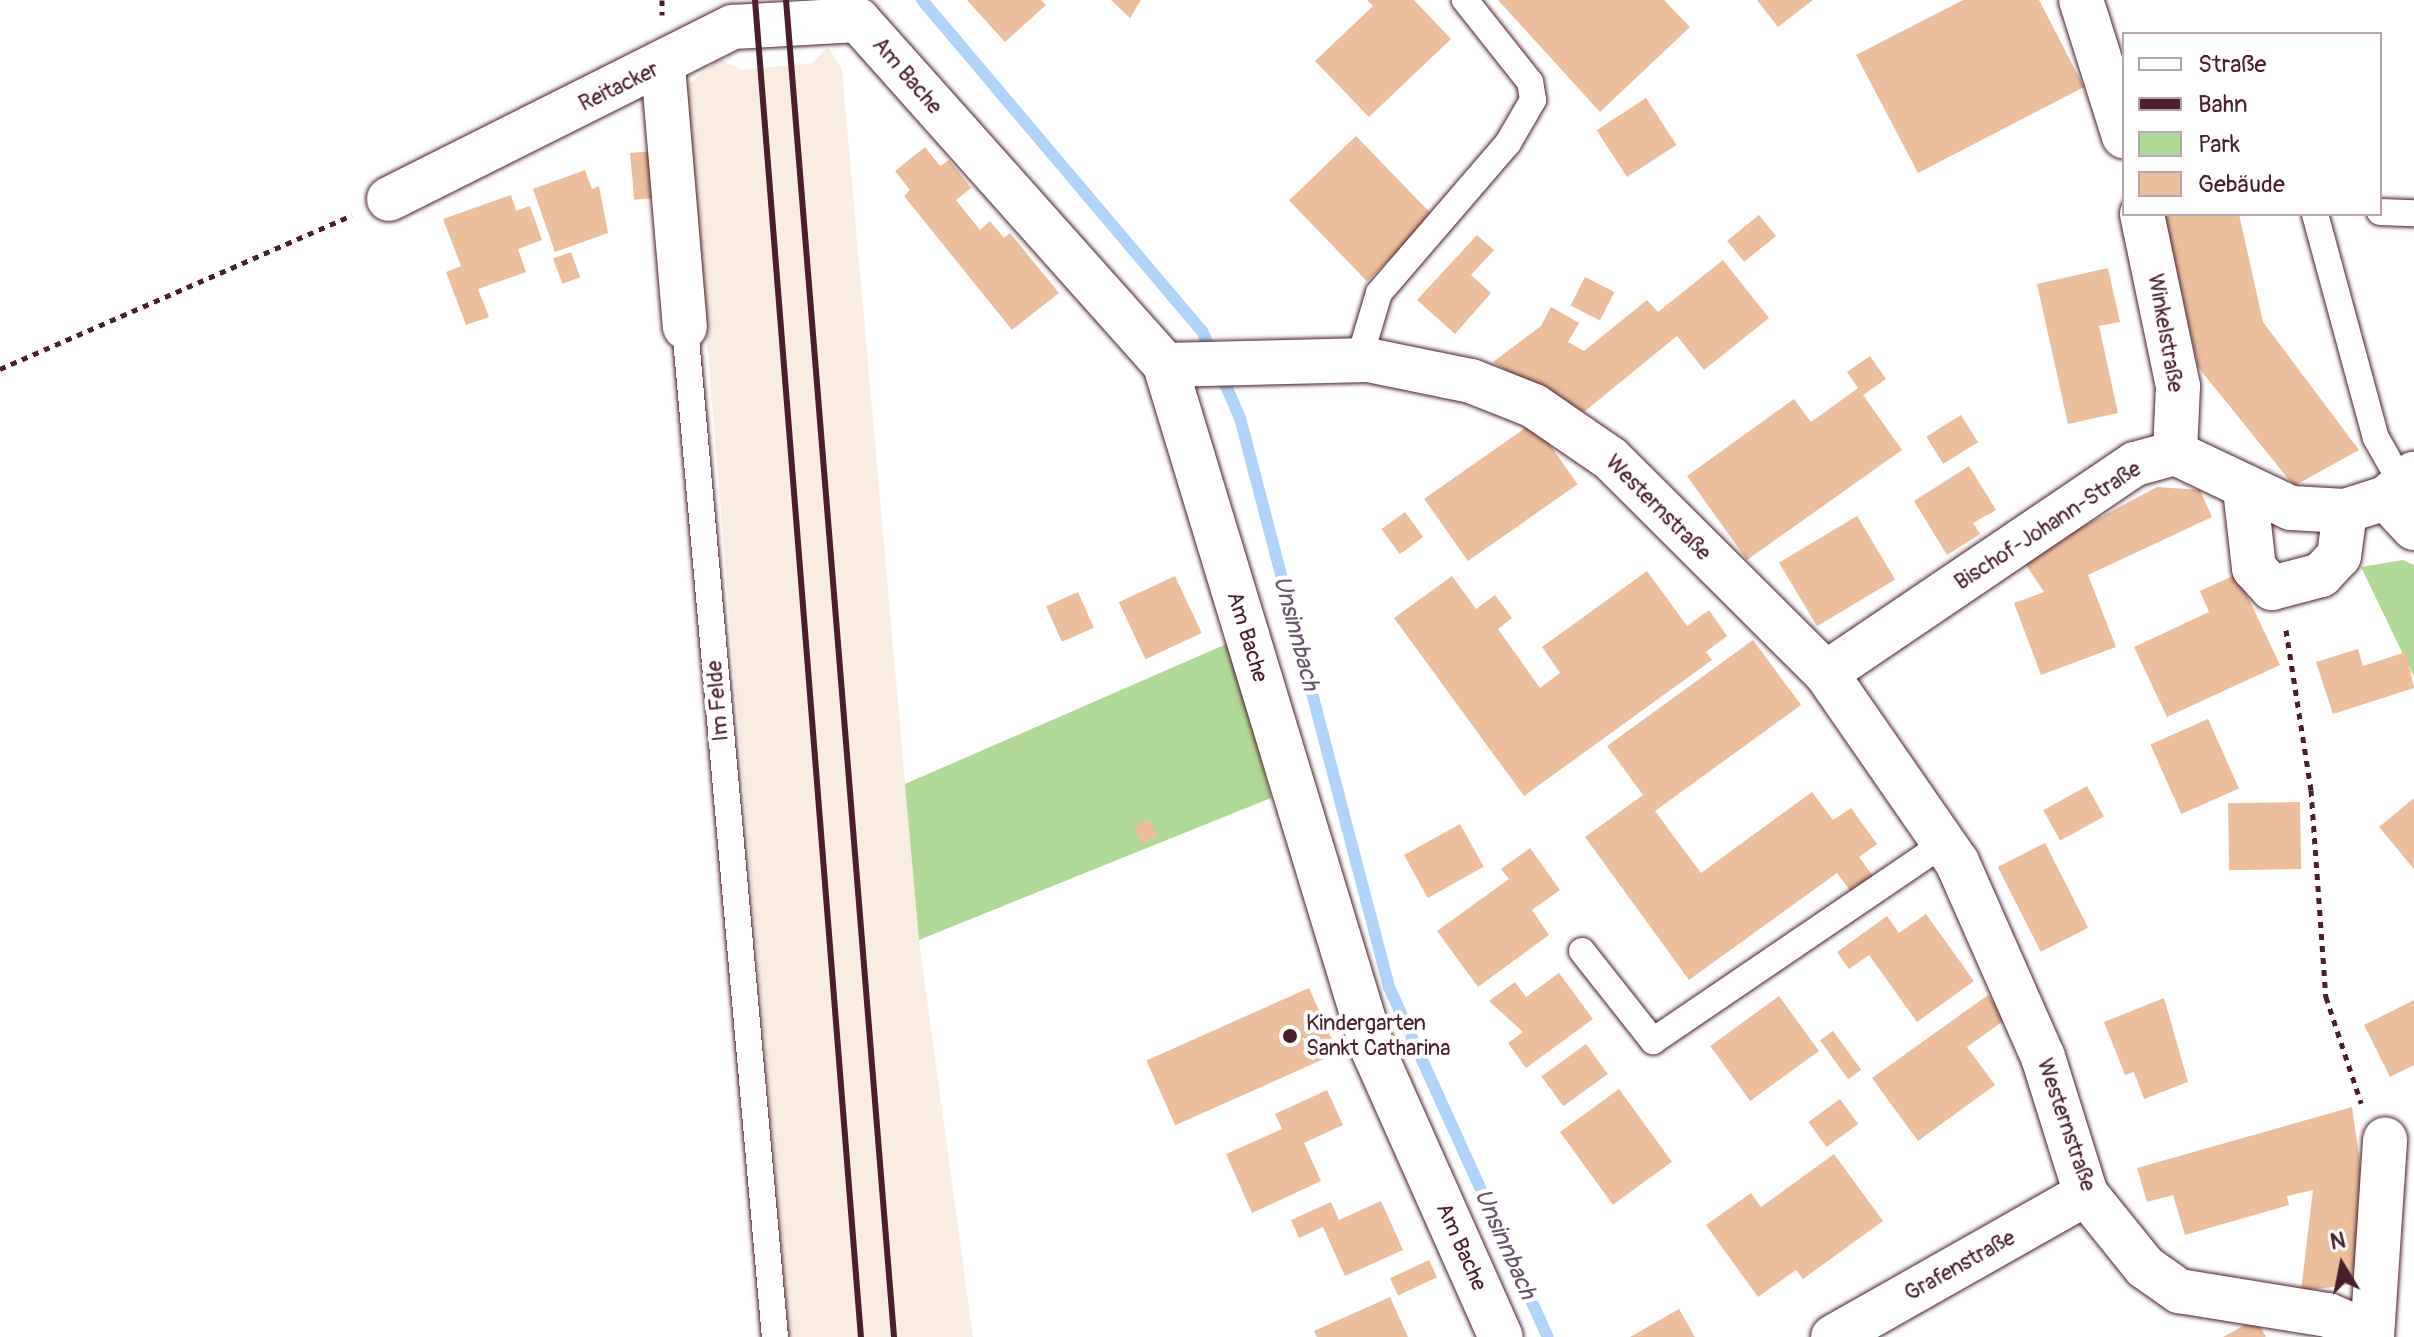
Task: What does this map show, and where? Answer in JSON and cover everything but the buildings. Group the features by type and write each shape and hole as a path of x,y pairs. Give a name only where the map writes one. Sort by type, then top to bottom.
{"street":[{"path":"2081,0 2122,130"},
{"name":"Reitacker","path":"389,199 663,66 733,27 859,10"},
{"name":"Am Bache","path":"859,10 1178,366 1373,1050 1501,1337"},
{"name":"Im Felde","path":"663,66 685,327"},
{"name":"Winkelstraße","path":"2142,216 2178,386 2175,453"},
{"name":"Westernstraße","path":"1178,366 1359,360 1471,381 1534,406 1611,459 1826,673 1944,843 2043,1057 2086,1194 2145,1267 2179,1291 2328,1315 2371,1335"},
{"path":"2175,453 2245,489 2291,508 2345,511 2404,496"},
{"name":"Bischof-Johann-Straße","path":"1826,673 2135,464 2175,453"},
{"path":"2245,489 2254,568 2272,588 2292,587 2321,575 2339,556 2345,511"},
{"path":"2371,1335 2384,1155"},
{"name":"Grafenstraße","path":"1833,1337 2086,1194"}],"lane":[{"path":"1359,360 1379,293 1508,143 1533,100 1530,82 1465,0"},
{"path":"2382,212 2414,213"},
{"path":"2316,216 2376,438 2404,496"},
{"name":"Im Felde","path":"685,327 775,1337"},
{"path":"1582,951 1653,1041 1944,843"}],"path":[{"path":"0,369 389,199"},
{"path":"2292,587 2284,642 2311,790 2326,997 2362,1105 2368,1150 2384,1155"}],"shaded area":[{"path":"828,47 842,69 919,940 973,1337 789,1337 686,87 719,59 743,70 812,63"}],"green space":[{"path":"2403,560 2414,565 2414,677 2361,567"},
{"path":"1231,642 1271,798 919,940 905,784"}],"waterway":[{"name":"Unsinnbach","path":"922,0 1202,331 1240,418 1389,987 1548,1337"}],"railway":[{"path":"755,0 861,1337"},
{"path":"786,0 894,1337"}],"place":[{"name":"Kindergarten Sankt Catharina","path":"1290,1036"}]}
